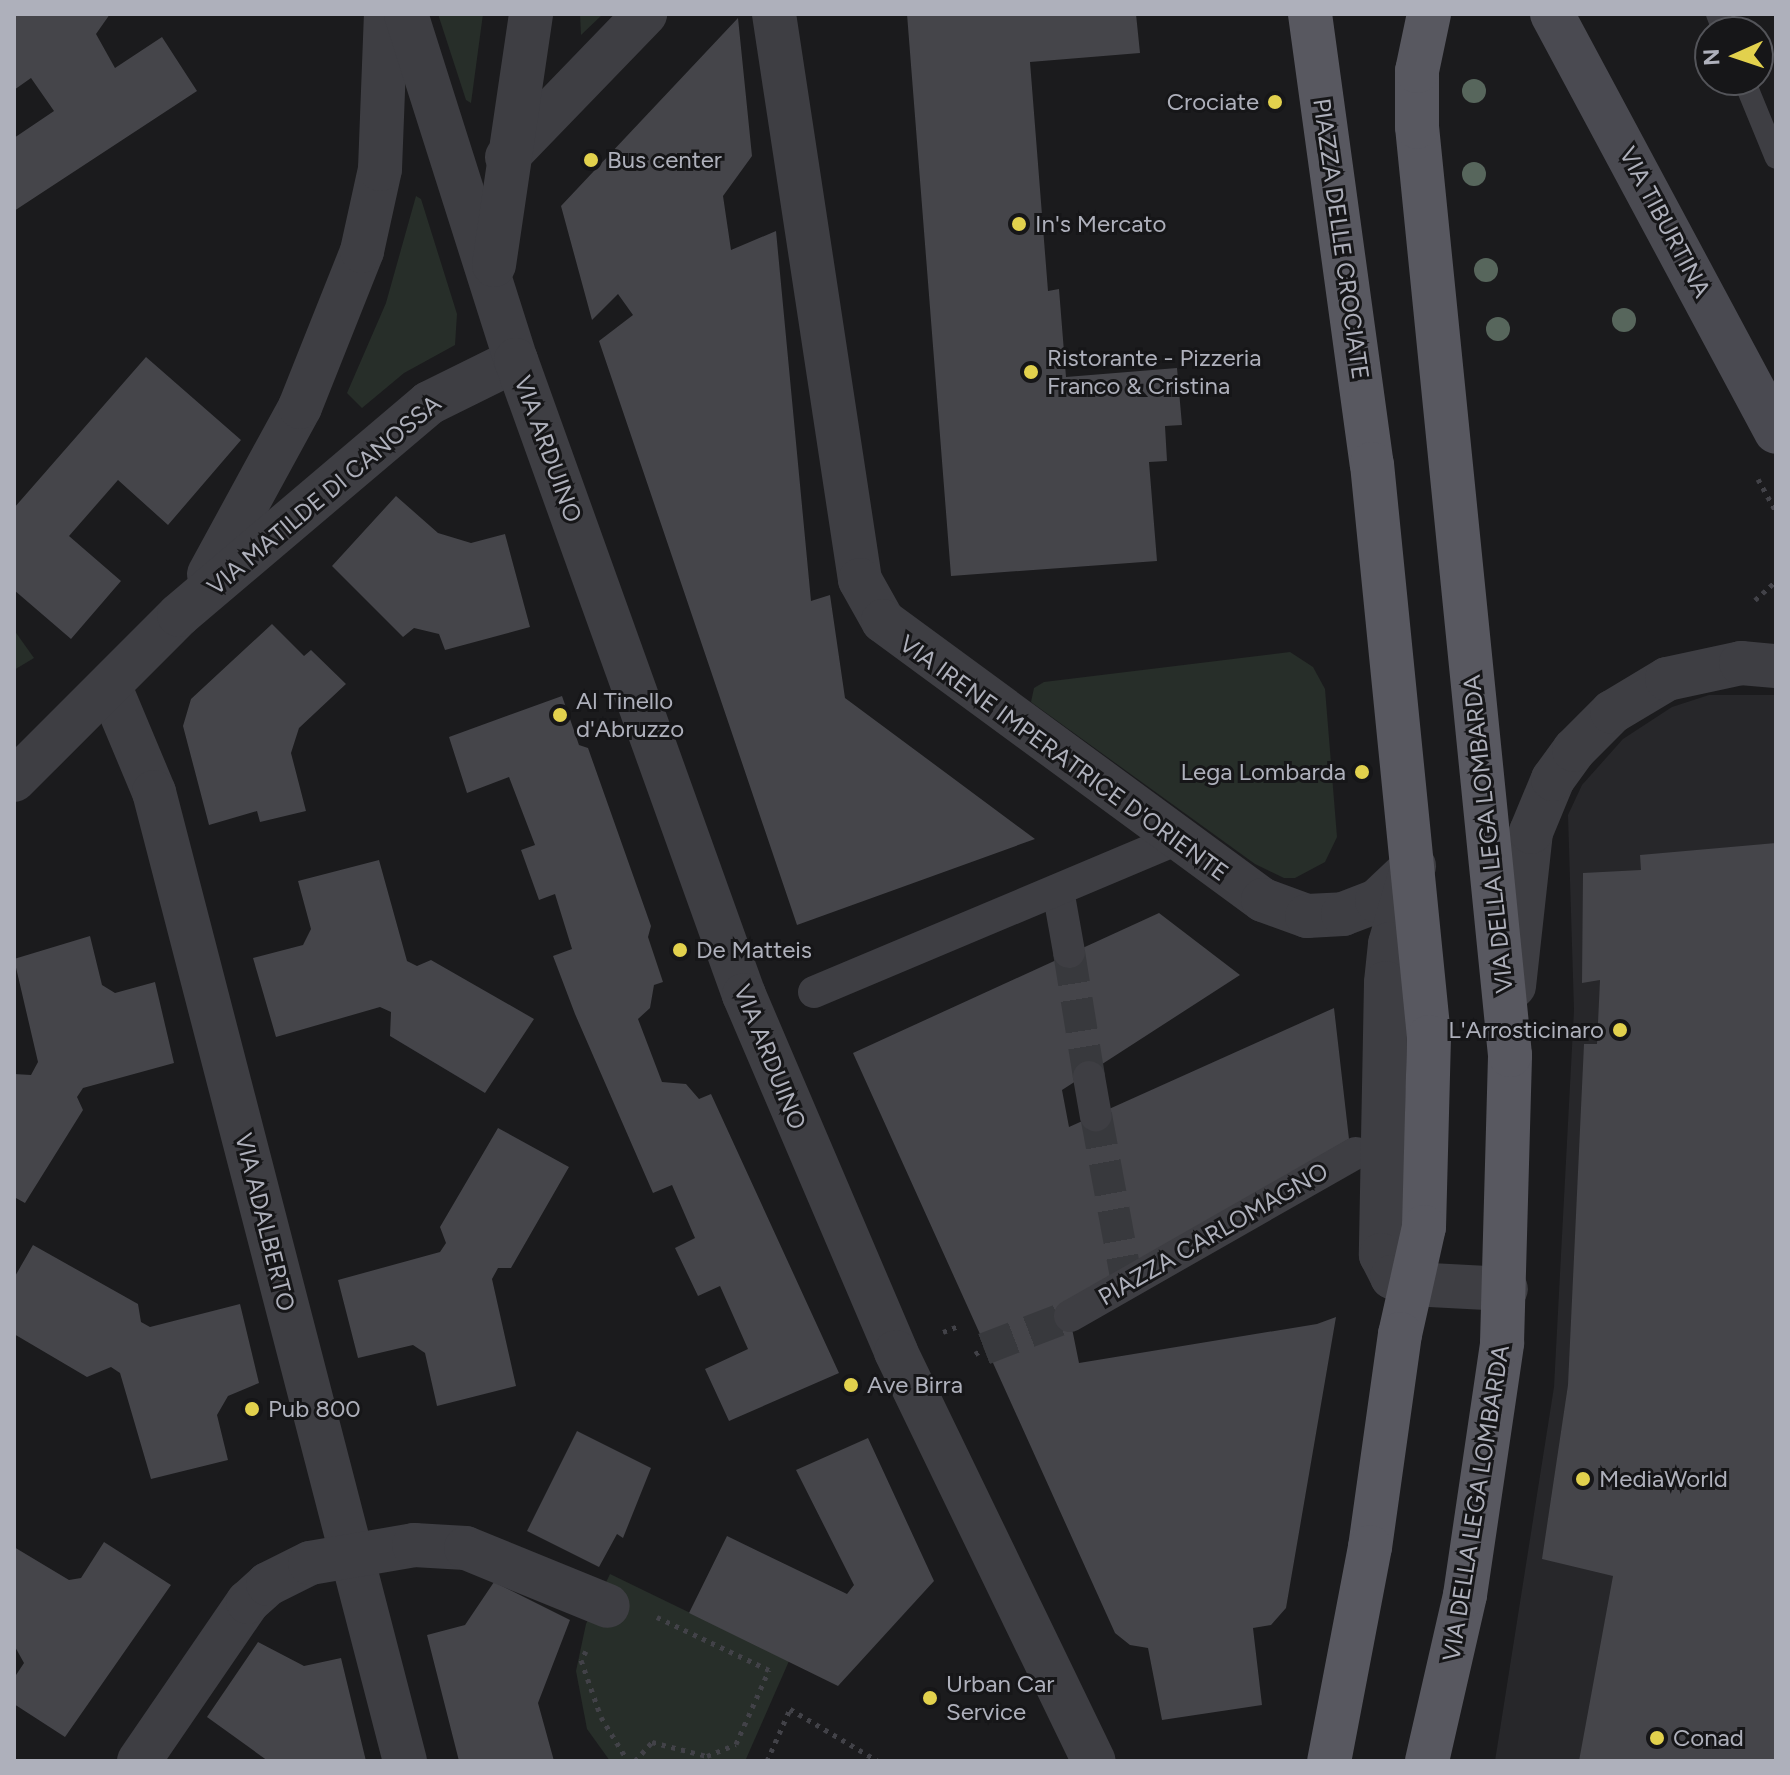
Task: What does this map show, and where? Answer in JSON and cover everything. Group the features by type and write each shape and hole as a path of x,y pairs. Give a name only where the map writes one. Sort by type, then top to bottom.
{"main road":[{"name":"PIAZZA DELLE CROCIATE","path":"1310,14 1372,464 1414,866"},
{"name":"VIA DELLA LEGA LOMBARDA","path":"1427,1761 1481,1502 1506,1289 1510,1055 1415,95 1429,14"},
{"name":"VIA TIBURTINA","path":"1552,14 1776,432"},
{"path":"1329,1761 1370,1547 1411,1284 1424,1227 1430,1123 1427,978 1414,866"}],"street":[{"name":"VIA MATILDE DI CANOSSA","path":"179,615 239,526 300,407 362,251 380,169 386,14"},
{"name":"VIA ARDUINO","path":"406,14 516,360 764,1045 896,1352 1094,1761"},
{"path":"493,283 507,157 531,14"},
{"path":"507,157 645,14"},
{"name":"VIA IRENE IMPERATRICE D'ORIENTE","path":"774,14 845,493 867,596 891,632 1175,840 1263,900 1307,916 1343,914 1377,901 1414,866"},
{"name":"VIA MATILDE DI CANOSSA","path":"23,763 110,687 179,615 429,403 516,360"},
{"path":"1510,1055 1522,876 1531,832 1553,779 1590,732 1655,685 1741,663 1776,666"},
{"name":"VIA ADALBERTO","path":"110,687 154,792 405,1761"},
{"path":"814,992 1175,840"},
{"path":"1058,890 1069,952"},
{"path":"1089,1077 1096,1115"},
{"name":"PIAZZA CARLOMAGNO","path":"1070,1316 1356,1153"},
{"path":"1411,1284 1506,1289"},
{"path":"139,1761 248,1602 268,1584 310,1563 349,1553 414,1545 466,1548 608,1606"}],"lane":[{"path":"1751,96 1776,158"}],"path":[{"path":"1755,600 1776,581"},
{"path":"975,1354 984,1349"},
{"path":"628,1761 601,1717 581,1660 608,1606 636,1607 769,1670 736,1744 707,1756 652,1742 635,1761"},
{"path":"767,1761 790,1709 878,1761"}],"shaded area":[{"path":"438,14 483,14 471,103 466,100"},
{"path":"580,14 603,14 581,35"},
{"path":"416,196 421,199 457,314 455,345 404,373 362,408 347,393 386,303"},
{"path":"14,630 34,658 14,670"},
{"path":"1290,652 1313,667 1325,689 1337,837 1325,862 1295,878 1284,878 1255,864 1031,702 1034,688 1044,682"},
{"path":"1709,695 1776,695 1776,1761 1495,1761 1554,1387 1574,1010 1568,815 1582,785 1623,739 1672,707"},
{"path":"610,1574 789,1661 746,1759 610,1761 587,1729 576,1671 586,1624"}],"building":[{"path":"14,14 110,14 96,34 115,68 162,37 197,91 14,211 14,138 54,111 31,78 14,90"},
{"path":"907,14 1136,14 1140,53 1030,62 1048,291 1059,289 1066,377 1177,368 1182,425 1165,426 1167,461 1149,462 1157,561 951,576"},
{"path":"738,18 752,156 723,196 731,250 776,231 811,601 830,595 845,698 1035,839 797,925 599,341 633,315 618,294 592,320 561,206"},
{"path":"146,357 241,440 168,525 118,480 69,536 121,581 71,639 14,590 14,508"},
{"path":"396,496 438,533 471,543 505,534 530,627 445,650 439,634 414,628 403,637 332,566"},
{"path":"272,624 304,656 311,650 346,684 299,728 291,753 306,811 260,822 257,811 209,825 183,726 191,699"},
{"path":"562,696 579,745 588,748 651,926 648,937 663,982 654,985 650,1008 638,1019 662,1082 686,1084 699,1099 711,1094 839,1373 729,1421 705,1369 748,1349 720,1286 698,1296 675,1248 695,1238 672,1185 653,1193 575,1014 553,956 572,949 555,894 539,900 521,850 535,845 509,777 467,793 449,737"},
{"path":"1776,843 1776,1761 1579,1761 1613,1576 1542,1559 1568,1385 1584,1044 1597,1044 1600,980 1582,983 1583,873 1641,870 1640,855"},
{"path":"379,860 407,961 417,966 431,960 534,1019 485,1093 390,1036 391,1012 380,1007 276,1037 253,958 303,945 311,929 298,881"},
{"path":"1159,913 1240,975 1062,1090 1069,1127 1334,1008 1349,1139 1067,1304 1079,1363 1317,1324 1336,1317 1286,1608 1271,1625 1253,1628 1262,1705 1162,1720 1148,1648 1130,1645 1115,1633 853,1053"},
{"path":"90,936 102,985 115,993 155,982 174,1063 83,1088 77,1097 83,1110 25,1203 14,1197 14,1074 31,1075 38,1062 14,959"},
{"path":"498,1128 569,1167 511,1268 498,1268 492,1279 516,1386 437,1406 425,1353 413,1345 358,1358 338,1280 440,1252 446,1243 440,1227"},
{"path":"33,1245 138,1304 141,1322 150,1327 240,1304 259,1383 228,1396 217,1415 228,1460 151,1479 120,1373 111,1367 87,1377 14,1334 14,1278"},
{"path":"577,1431 651,1468 623,1538 617,1534 599,1567 527,1531"},
{"path":"868,1438 934,1581 838,1686 689,1613 727,1536 847,1594 854,1585 796,1470"},
{"path":"104,1542 171,1585 65,1737 14,1704 14,1678 24,1663 14,1645 14,1547 69,1580 81,1578"},
{"path":"494,1582 570,1620 538,1703 554,1761 459,1761 427,1635 465,1625"},
{"path":"258,1642 304,1666 341,1658 366,1761 268,1761 207,1717"}],"tunnel":[{"path":"1069,952 1089,1077"},
{"path":"1096,1115 1127,1282"},
{"path":"984,1349 1070,1316"}],"place":[{"name":"Crociate","path":"1275,102"},
{"name":"Bus center","path":"591,160"},
{"name":"In's Mercato","path":"1019,224"},
{"name":"Ristorante - Pizzeria Franco & Cristina","path":"1031,372"},
{"name":"Al Tinello d'Abruzzo","path":"560,715"},
{"name":"Lega Lombarda","path":"1362,772"},
{"name":"De Matteis","path":"680,950"},
{"name":"L'Arrosticinaro","path":"1620,1030"},
{"name":"Ave Birra","path":"851,1385"},
{"name":"Pub 800","path":"252,1409"},
{"name":"MediaWorld","path":"1583,1479"},
{"name":"Urban Car Service","path":"930,1698"},
{"name":"Conad","path":"1657,1738"}]}
